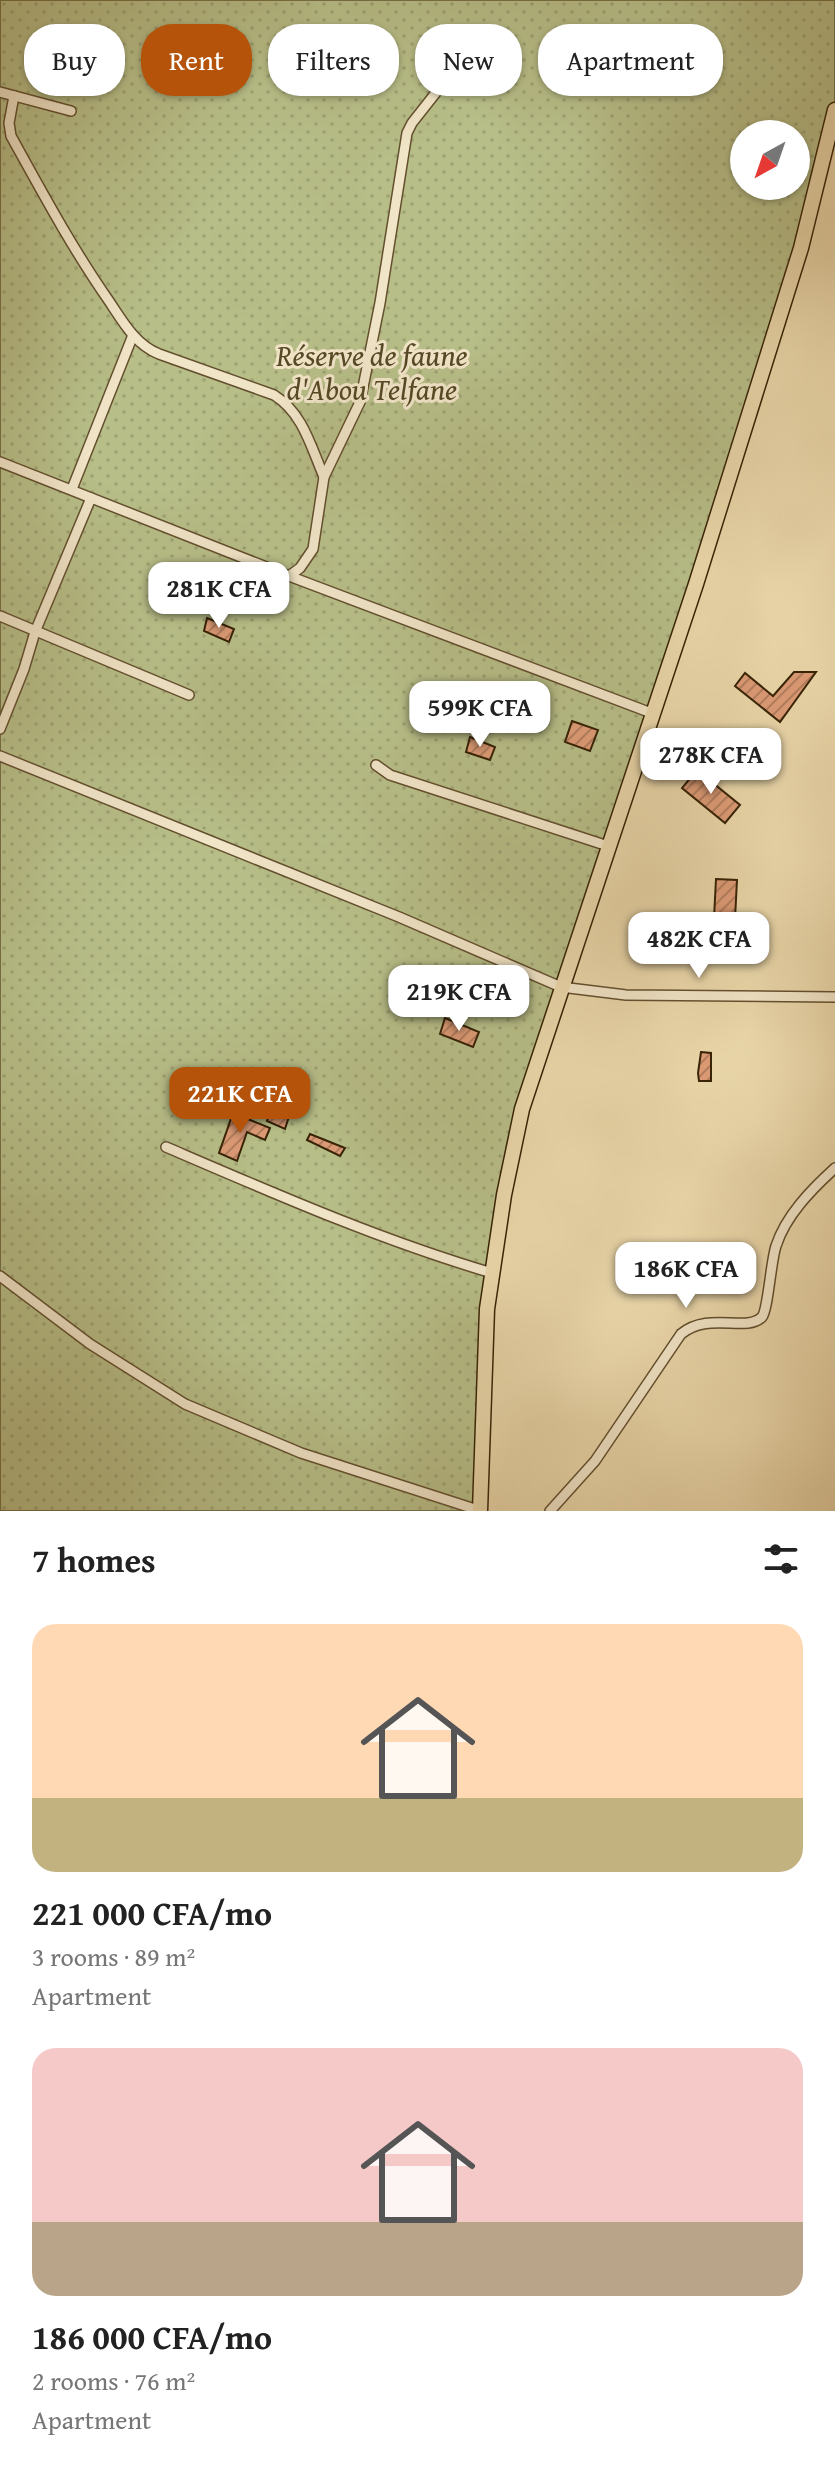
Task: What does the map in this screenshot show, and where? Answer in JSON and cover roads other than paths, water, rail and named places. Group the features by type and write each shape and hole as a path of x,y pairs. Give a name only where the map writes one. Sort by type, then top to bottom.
{"main road":[{"path":"481,1511 487,1309 504,1195 522,1109 654,714 801,248 835,110"}],"street":[{"path":"0,92 71,111"},
{"path":"14,96 9,123 11,136 79,258 133,335 146,349 282,400 301,422 324,477"},
{"path":"289,576 300,568 313,549 324,477 360,402 380,303 407,133 433,96"},
{"path":"72,489 133,335"},
{"path":"0,462 289,576 654,714"},
{"path":"0,729 35,632 91,498"},
{"path":"0,616 189,695"},
{"path":"0,756 399,917 561,987 626,995 835,997"},
{"path":"376,765 390,775 608,846"},
{"path":"166,1147 353,1226 492,1273"},
{"path":"550,1511 595,1461 681,1334 690,1326 704,1322 752,1323 760,1320 766,1312 770,1269 779,1236 805,1199 835,1168"},
{"path":"0,1276 90,1344 185,1404 301,1453 481,1511"}],"park label":[{"name":"Réserve de faune d'Abou Telfane","path":"372,372"}]}
